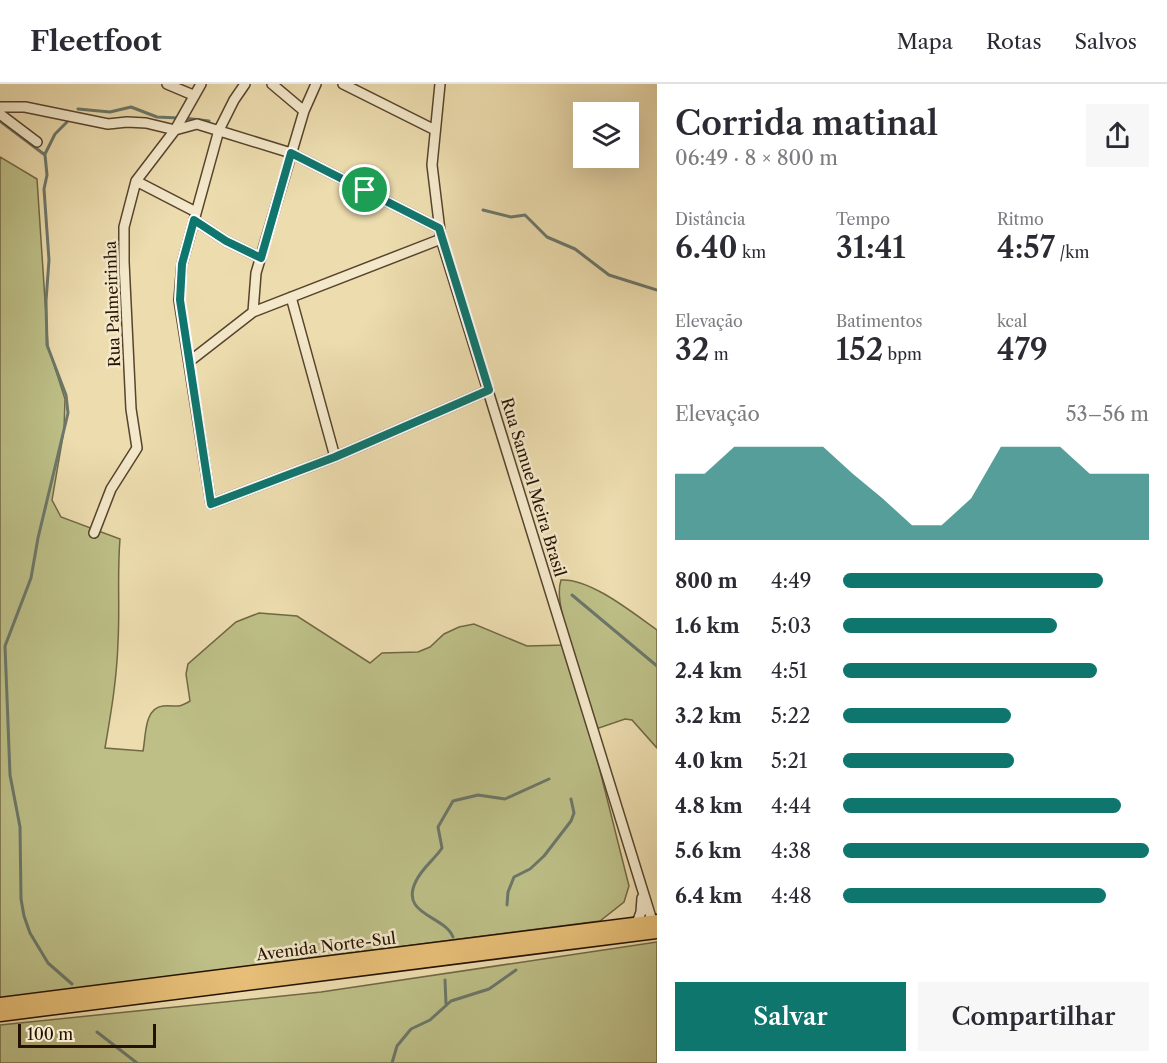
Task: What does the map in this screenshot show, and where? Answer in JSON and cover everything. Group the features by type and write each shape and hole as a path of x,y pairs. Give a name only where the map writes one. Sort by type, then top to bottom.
{"main road":[{"name":"Avenida Norte-Sul","path":"0,1004 637,923 655,927"},
{"name":"Avenida Norte-Sul","path":"0,1015 655,927"}],"street":[{"path":"168,84 194,95"},
{"name":"Rua Palmeirinha","path":"94,533 111,489 137,448 131,409 124,227 136,181 175,130 201,84"},
{"path":"245,84 219,130 182,264 180,300 211,504 335,457 489,390"},
{"path":"272,84 304,111"},
{"path":"253,312 256,273 304,111 316,84"},
{"path":"343,84 435,130"},
{"name":"Rua Samuel Meira Brasil","path":"440,84 432,165 441,239 655,927"},
{"path":"0,107 26,106 108,124 136,122 175,130 197,124 219,130 291,153 439,228"},
{"path":"0,114 37,142"},
{"path":"136,181 195,216 226,241 261,258"},
{"path":"190,361 253,312 441,239"},
{"path":"291,297 335,457"},
{"name":"Rua Samuel Meira Brasil","path":"637,923 643,893"}],"green space":[{"path":"0,157 37,179 48,346 65,399 64,430 52,500 61,517 120,539 117,655 105,748 143,751 147,724 152,712 163,706 179,706 190,701 186,674 188,664 236,622 259,613 297,616 370,663 382,653 418,652 430,647 444,634 459,627 474,624 527,646 566,645 559,595 561,580 572,581 598,590 657,630 657,748 632,720 625,719 590,731 629,886 624,902 600,921 0,998"},
{"path":"657,942 657,1063 0,1063 0,1025 321,992"}],"waterway":[{"path":"78,109 110,112 131,107 157,117 179,118"},
{"path":"184,118 209,121"},
{"path":"0,121 45,155 47,175 44,189 49,260 46,301 47,345 66,395 68,413 38,538 31,578 5,646 10,775 20,827 21,899 24,916 30,933 48,963 72,984"},
{"path":"45,154 55,134 67,122"},
{"path":"483,210 511,217 525,215 547,237 575,249 609,275 657,290"},
{"path":"572,595 657,666"},
{"path":"453,937 441,924 418,908 413,901 412,892 419,876 442,848 438,827 453,801 478,795 505,799 549,779"},
{"path":"507,905 508,892 514,877 530,869 544,856 571,821 574,813 571,799"},
{"path":"392,1063 397,1046 411,1029 430,1020 451,1001 489,989 516,970"},
{"path":"445,980 446,1004"},
{"path":"97,1032 137,1063"}],"route":[{"path":"291,153 365,190 439,228 489,390 335,457 211,504 180,300 182,264 194,220 226,241 261,258 291,153"}]}
